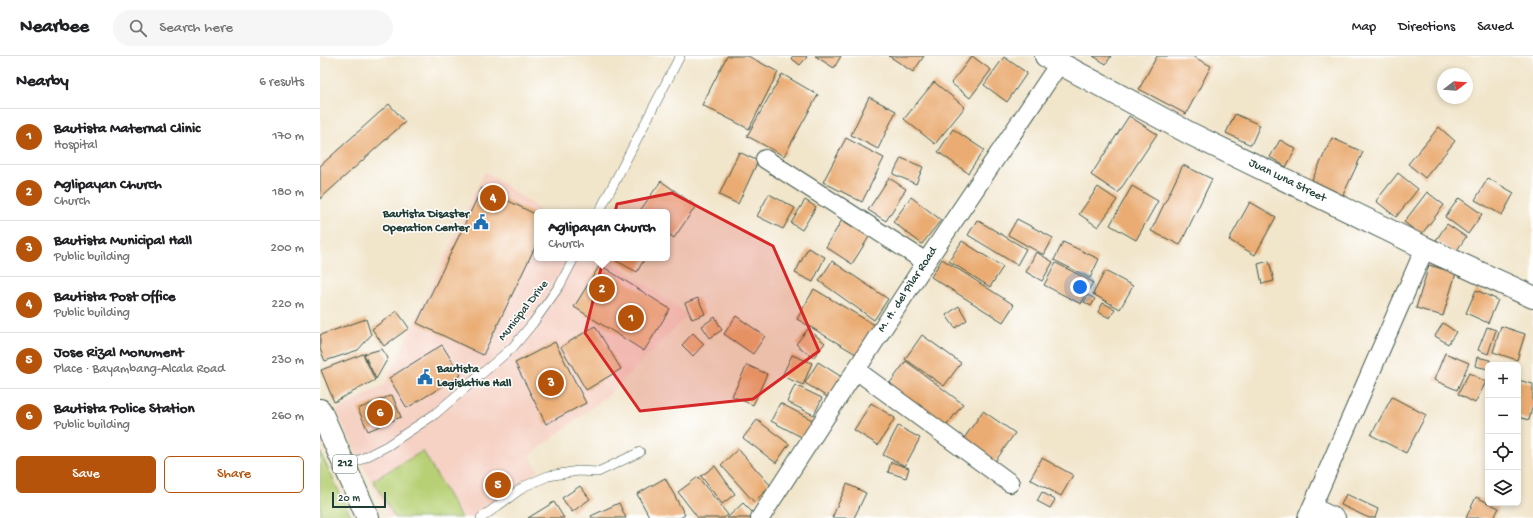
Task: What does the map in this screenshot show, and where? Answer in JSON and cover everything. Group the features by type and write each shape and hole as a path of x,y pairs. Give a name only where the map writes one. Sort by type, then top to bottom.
{"street":[{"name":"Juan Luna Street","path":"1053,60 1191,134 1425,248 1533,297"},
{"name":"M. H. del Pilar Road","path":"760,518 926,262 1053,60"},
{"path":"765,159 926,262"},
{"path":"1336,518 1309,512 1425,248"},
{"path":"856,370 1010,483"},
{"name":"212","path":"320,410 368,518"}],"lane":[{"path":"601,209 680,56"},
{"name":"Municipal Drive","path":"346,467 387,446 436,414 502,357 533,323 560,285 572,261"},
{"path":"481,518 525,486 548,476 578,471 598,472 640,452"}],"highlighted area":[{"path":"672,193 773,246 819,351 753,399 640,411 585,333 617,204"}],"shaded area":[{"path":"485,171 539,209 534,209 534,261 612,261 688,315 607,396 529,456 539,471 473,518 389,518 336,411 385,384"}],"green space":[{"path":"423,451 461,518 395,518 373,480"},
{"path":"320,452 352,518 320,518"}],"building":[{"path":"727,56 748,56 778,72 749,129 702,105"},
{"path":"793,56 807,57 800,65 791,58"},
{"path":"815,56 841,56 834,68"},
{"path":"889,56 924,56 913,72"},
{"path":"972,56 991,70 970,98 951,83"},
{"path":"1093,56 1111,56 1106,64"},
{"path":"1157,56 1192,56 1211,66 1186,114 1139,89"},
{"path":"1004,57 1027,73 1007,102 984,85"},
{"path":"782,74 818,95 784,156 747,136"},
{"path":"934,82 965,107 935,144 904,119"},
{"path":"869,97 896,111 878,149 851,135"},
{"path":"389,104 405,122 320,199 320,166"},
{"path":"1235,114 1260,125 1251,145 1226,133"},
{"path":"1129,116 1157,134 1118,193 1091,175"},
{"path":"1439,127 1455,141 1425,178 1408,164"},
{"path":"953,129 984,150 968,173 938,152"},
{"path":"846,138 884,158 862,202 823,182"},
{"path":"1332,138 1363,152 1343,195 1312,180"},
{"path":"1280,140 1296,149 1286,167 1270,157"},
{"path":"739,152 758,161 738,204 719,195"},
{"path":"901,158 923,167 916,184 893,174"},
{"path":"1183,165 1212,179 1180,245 1151,231"},
{"path":"1398,173 1418,189 1396,217 1376,201"},
{"path":"889,178 906,189 886,221 868,210"},
{"path":"1488,178 1514,193 1502,215 1475,200"},
{"path":"661,181 696,206 674,238 670,235 670,209 641,209"},
{"path":"1132,186 1158,201 1136,240 1110,225"},
{"path":"1098,187 1117,200 1098,227 1079,214"},
{"path":"482,188 534,214 534,249 483,355 417,323"},
{"path":"1427,192 1444,205 1421,235 1404,222"},
{"path":"769,194 795,208 783,229 757,216"},
{"path":"911,197 941,220 922,244 893,222"},
{"path":"1459,198 1482,214 1468,234 1445,217"},
{"path":"805,200 816,207 802,230 791,223"},
{"path":"1250,202 1276,217 1255,255 1229,240"},
{"path":"1017,219 1053,238 1044,255 1008,235"},
{"path":"842,220 869,237 852,264 826,247"},
{"path":"977,220 1026,249 1017,265 968,235"},
{"path":"1447,224 1466,237 1455,253 1436,240"},
{"path":"962,241 1003,267 990,287 949,261"},
{"path":"1063,242 1099,259 1090,278 1054,260"},
{"path":"808,248 825,257 813,282 795,273"},
{"path":"1036,252 1053,262 1042,281 1026,272"},
{"path":"942,259 1014,305 1003,322 931,277"},
{"path":"617,261 643,261 637,272"},
{"path":"832,261 888,299 874,320 819,281"},
{"path":"1269,261 1274,281 1262,284 1258,264"},
{"path":"1056,263 1093,282 1081,304 1044,285"},
{"path":"600,265 670,309 644,351 574,307"},
{"path":"1429,265 1456,273 1443,316 1416,308"},
{"path":"1105,271 1133,286 1120,309 1093,294"},
{"path":"814,289 878,327 861,357 797,319"},
{"path":"1476,290 1498,300 1488,323 1466,313"},
{"path":"1088,295 1095,299 1091,306 1084,302"},
{"path":"698,298 705,314 692,319 685,303"},
{"path":"1103,303 1115,309 1110,318 1098,312"},
{"path":"959,306 967,320 955,328 946,315"},
{"path":"397,311 409,328 384,346 372,329"},
{"path":"736,316 765,336 753,354 724,334"},
{"path":"715,317 722,330 710,338 702,326"},
{"path":"366,319 371,335 358,350 325,361 320,349 320,335"},
{"path":"1443,323 1456,332 1448,344 1435,336"},
{"path":"595,326 621,369 586,390 561,347"},
{"path":"1501,326 1525,334 1517,360 1493,352"},
{"path":"1487,327 1496,330 1488,354 1478,350"},
{"path":"808,329 825,343 813,358 796,344"},
{"path":"693,333 704,344 693,356 682,345"},
{"path":"922,335 961,363 944,386 905,359"},
{"path":"555,342 586,403 546,424 515,363"},
{"name":"Bautista Legislative Hall","path":"442,345 461,375 407,408 389,378"},
{"path":"382,349 388,358 376,379 364,354"},
{"path":"1445,353 1469,363 1457,390 1434,380"},
{"path":"363,354 375,380 334,402 321,370"},
{"path":"792,355 812,363 803,385 782,376"},
{"path":"1477,357 1490,360 1490,362 1485,362 1485,368 1475,366"},
{"path":"906,361 963,404 943,430 887,387"},
{"path":"818,362 845,379 832,400 805,383"},
{"path":"747,365 767,374 753,405 732,396"},
{"path":"1469,373 1485,381 1475,403 1458,394"},
{"path":"1521,381 1533,384 1533,404 1529,420 1521,418"},
{"path":"795,385 822,398 814,415 787,402"},
{"path":"392,395 401,417 368,431 358,409"},
{"path":"1392,397 1426,415 1406,453 1371,435"},
{"path":"780,403 818,423 809,441 771,421"},
{"path":"871,403 895,418 878,445 854,430"},
{"path":"983,411 1015,433 992,466 960,444"},
{"path":"757,420 789,444 776,463 743,438"},
{"path":"898,426 920,438 905,466 883,455"},
{"path":"738,449 771,486 754,502 721,465"},
{"path":"1042,458 1073,475 1061,496 1030,479"},
{"path":"891,462 909,468 906,478 888,472"},
{"path":"715,466 735,494 722,504 701,476"},
{"path":"698,477 728,515 724,518 698,518 678,492"},
{"path":"665,478 685,515 680,518 650,518 637,494"},
{"path":"847,484 866,493 854,518 832,518"},
{"path":"580,486 590,499 572,512 562,498"},
{"path":"1042,492 1055,500 1050,508 1037,501"},
{"path":"1346,494 1378,509 1375,518 1369,518 1341,505"},
{"path":"1476,497 1485,501 1485,506 1495,506 1499,508 1494,518 1466,518"},
{"path":"554,502 564,518 528,518"},
{"path":"619,503 626,518 592,518 591,516"},
{"path":"743,503 758,518 727,518"}],"place":[{"name":"Bautista Post Office","path":"493,198"},
{"name":"Bautista Disaster Operation Center","path":"481,222"},
{"name":"Aglipayan Church","path":"602,289"},
{"name":"Bautista Maternal Clinic","path":"631,318"},
{"name":"Bautista Legislative Hall","path":"425,377"},
{"name":"Bautista Municipal Hall","path":"551,383"},
{"name":"Bautista Police Station","path":"380,413"},
{"name":"Jose Rizal Monument","path":"498,485"}]}
